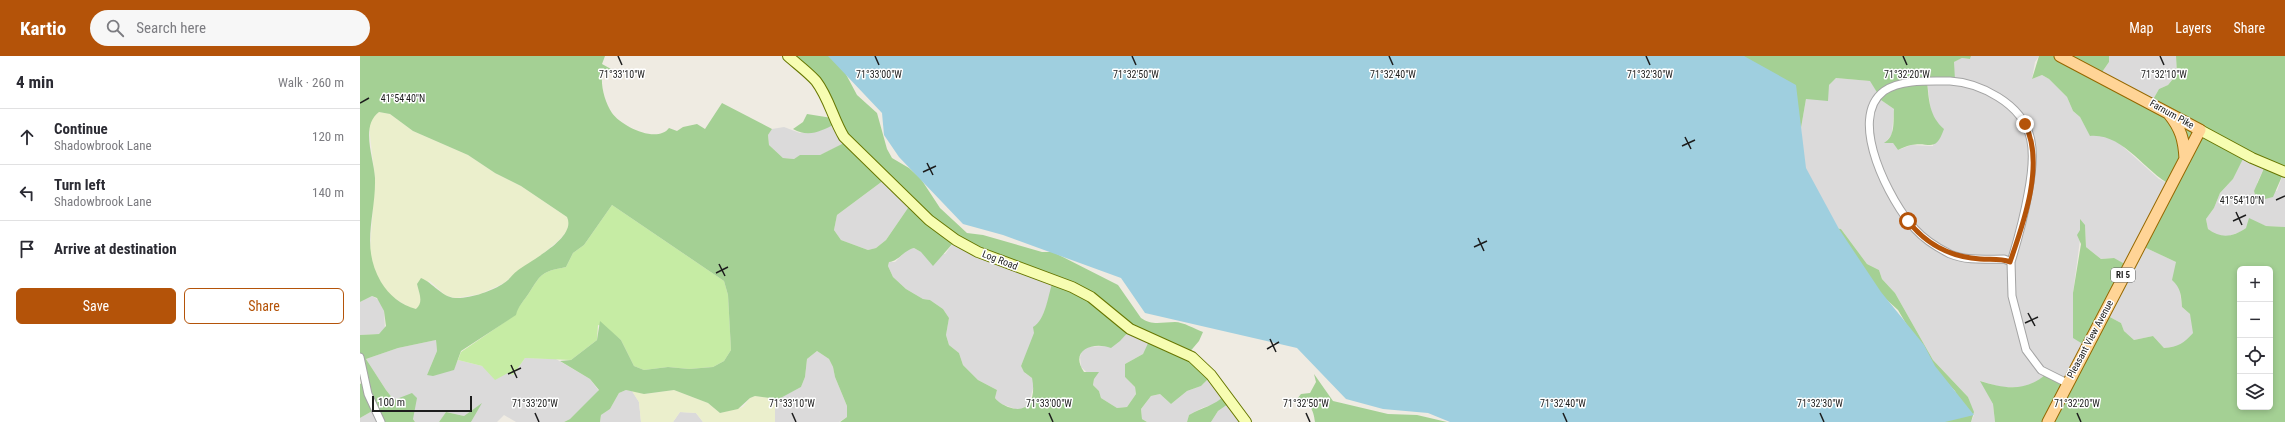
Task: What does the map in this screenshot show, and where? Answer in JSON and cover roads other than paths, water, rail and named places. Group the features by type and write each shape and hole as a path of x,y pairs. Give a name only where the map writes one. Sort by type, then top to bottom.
{"main road":[{"name":"Farnum Pike","path":"2060,56 2200,130"},
{"path":"2164,110 2179,126 2183,137 2185,159"},
{"name":"Pleasant View Avenue","path":"2048,422 2200,130"}],"street":[{"name":"Log Road","path":"788,56 816,81 828,101 844,137 929,220 956,240 978,252 1072,286 1091,296 1130,329 1192,357 1210,375 1246,422"},
{"path":"2010,262 2004,259 1964,258 1949,253 1925,239 1908,221 1883,175 1873,152 1869,132 1872,107 1890,87 1918,82 1964,82 1988,90 2007,102 2022,118 2030,136 2034,157 2027,206 2010,262 2012,296 2026,350 2041,370 2067,383"},
{"name":"Farnum Pike","path":"2200,130 2252,158 2285,172"},
{"path":"360,357 368,394 381,422"}],"water":[{"path":"828,56 1744,56 1796,85 1806,168 1839,229 1881,292 1924,345 1935,366 1974,415 1945,422 1450,422 1428,413 1383,409 1346,399 1297,348 1145,313 1121,278 1003,235 963,224 899,157 884,135 882,113"}]}
